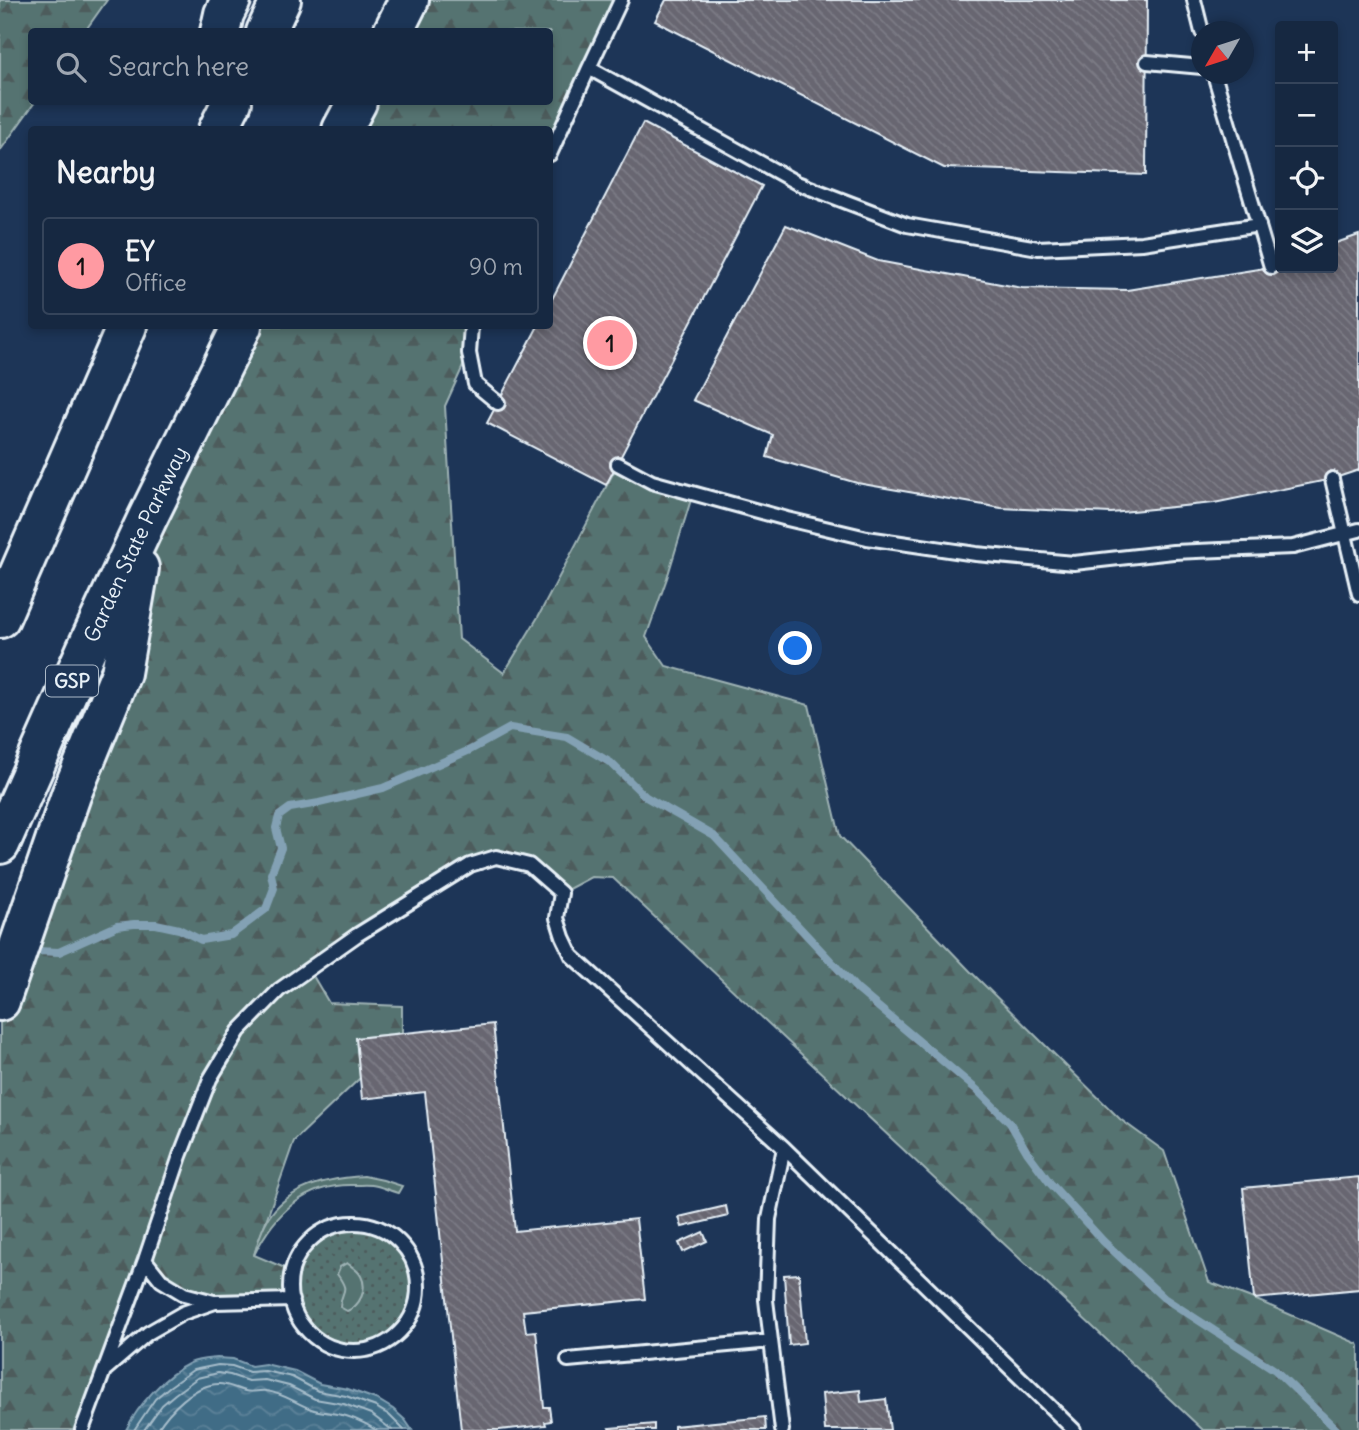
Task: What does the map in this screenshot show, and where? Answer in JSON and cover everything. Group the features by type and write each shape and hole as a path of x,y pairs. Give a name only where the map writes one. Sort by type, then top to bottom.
{"highway":[{"path":"221,28 231,0"},
{"path":"268,28 281,0"},
{"path":"395,28 409,0"},
{"path":"198,126 202,105"},
{"path":"220,126 230,105"},
{"path":"344,126 355,105"},
{"path":"0,618 126,329"},
{"name":"Garden State Parkway","path":"0,844 147,519 241,329"},
{"path":"5,985 72,795 121,673 147,519"}],"lane":[{"path":"553,147 621,0"},
{"path":"1194,0 1199,21"},
{"path":"1147,62 1191,66"},
{"path":"589,68 797,184 907,225 1038,248 1142,243 1259,225"},
{"path":"1217,84 1271,267"},
{"path":"471,329 469,353 475,384 498,403"},
{"path":"618,464 652,482 787,519 867,538 976,554 1074,562 1172,552 1293,547 1359,530"},
{"path":"1332,479 1359,594"},
{"path":"82,1430 210,1079 239,1031 279,990 357,935 470,865 496,857 529,865 562,894 557,918 572,956 783,1148 1074,1430"},
{"path":"782,1430 766,1300 769,1219 783,1148"},
{"path":"358,1223 383,1230 397,1240 411,1257 418,1278 418,1300 410,1320 396,1337 377,1347 355,1351 334,1348 314,1337 300,1321 292,1300 292,1271 301,1251 316,1235 336,1226 358,1223"},
{"path":"145,1260 160,1280 184,1294 215,1302 292,1300"},
{"path":"104,1371 148,1333 183,1313 215,1302"},
{"path":"568,1360 771,1341"}],"green space":[{"path":"0,0 107,0 87,28 28,28 28,105 33,105 0,151"},
{"path":"409,0 621,0 553,147 553,126 344,126 355,105 553,105 553,28 395,28"},
{"path":"241,329 471,329 469,353 445,406 459,639 504,673 538,617 618,464 693,493 646,637 666,666 809,705 840,836 970,971 1120,1119 1164,1151 1209,1282 1358,1344 1359,1430 1203,1430 613,878 591,877 561,893 529,865 496,857 470,865 309,969 329,1003 402,1006 402,1033 356,1038 360,1078 294,1141 254,1255 292,1271 292,1300 215,1302 184,1294 146,1261 82,1430 0,1430 0,1001 26,926 147,519"},
{"path":"364,1176 402,1186 398,1193 377,1186 363,1185 337,1186 307,1195 282,1214 254,1255 265,1224 283,1202 308,1187 336,1179"},
{"path":"357,1223 382,1229 398,1241 413,1265 417,1284 415,1303 409,1320 397,1334 382,1344 364,1350 337,1348 314,1336 300,1321 292,1299 291,1287 295,1263 308,1243 326,1230"},
{"path":"347,1263 360,1274 364,1286 359,1301 347,1311 340,1307 344,1288 337,1274 340,1267"}],"water":[{"path":"217,1358 233,1359 251,1366 265,1364 295,1371 320,1384 348,1389 378,1400 393,1409 412,1430 126,1430 145,1401 171,1375 193,1362"}],"building":[{"path":"666,0 1147,0 1146,175 944,168 655,21"},
{"path":"643,123 762,186 606,485 487,423 536,329 553,329 553,297"},
{"path":"786,225 878,261 1022,288 1127,290 1275,266 1275,273 1338,273 1338,242 1359,235 1359,470 1332,479 1214,503 1111,513 1001,508 857,483 767,457 773,435 693,400"},
{"path":"493,1024 515,1231 636,1219 645,1299 523,1311 526,1332 536,1331 544,1407 549,1407 551,1421 545,1422 546,1425 499,1430 461,1430 425,1092 362,1099 356,1038"},
{"path":"1359,1177 1359,1289 1254,1299 1243,1188"},
{"path":"726,1206 728,1216 682,1227 679,1217"},
{"path":"703,1232 707,1241 683,1252 679,1243"},
{"path":"799,1274 805,1343 789,1345 784,1275"},
{"path":"860,1390 861,1402 886,1399 890,1430 825,1430 822,1394"},
{"path":"765,1417 766,1430 674,1430 674,1426"},
{"path":"654,1424 654,1430 609,1428"}],"waterway":[{"path":"37,951 59,952 117,926 134,924 156,924 179,929 201,940 231,935 266,909 274,888 271,874 281,848 276,828 279,816 290,808 383,788 470,750 510,728 567,737 611,763 646,797 714,836 857,989 977,1090 1010,1123 1050,1183 1103,1241 1164,1298 1275,1370 1337,1430"}],"place":[{"name":"EY","path":"610,343"}]}
